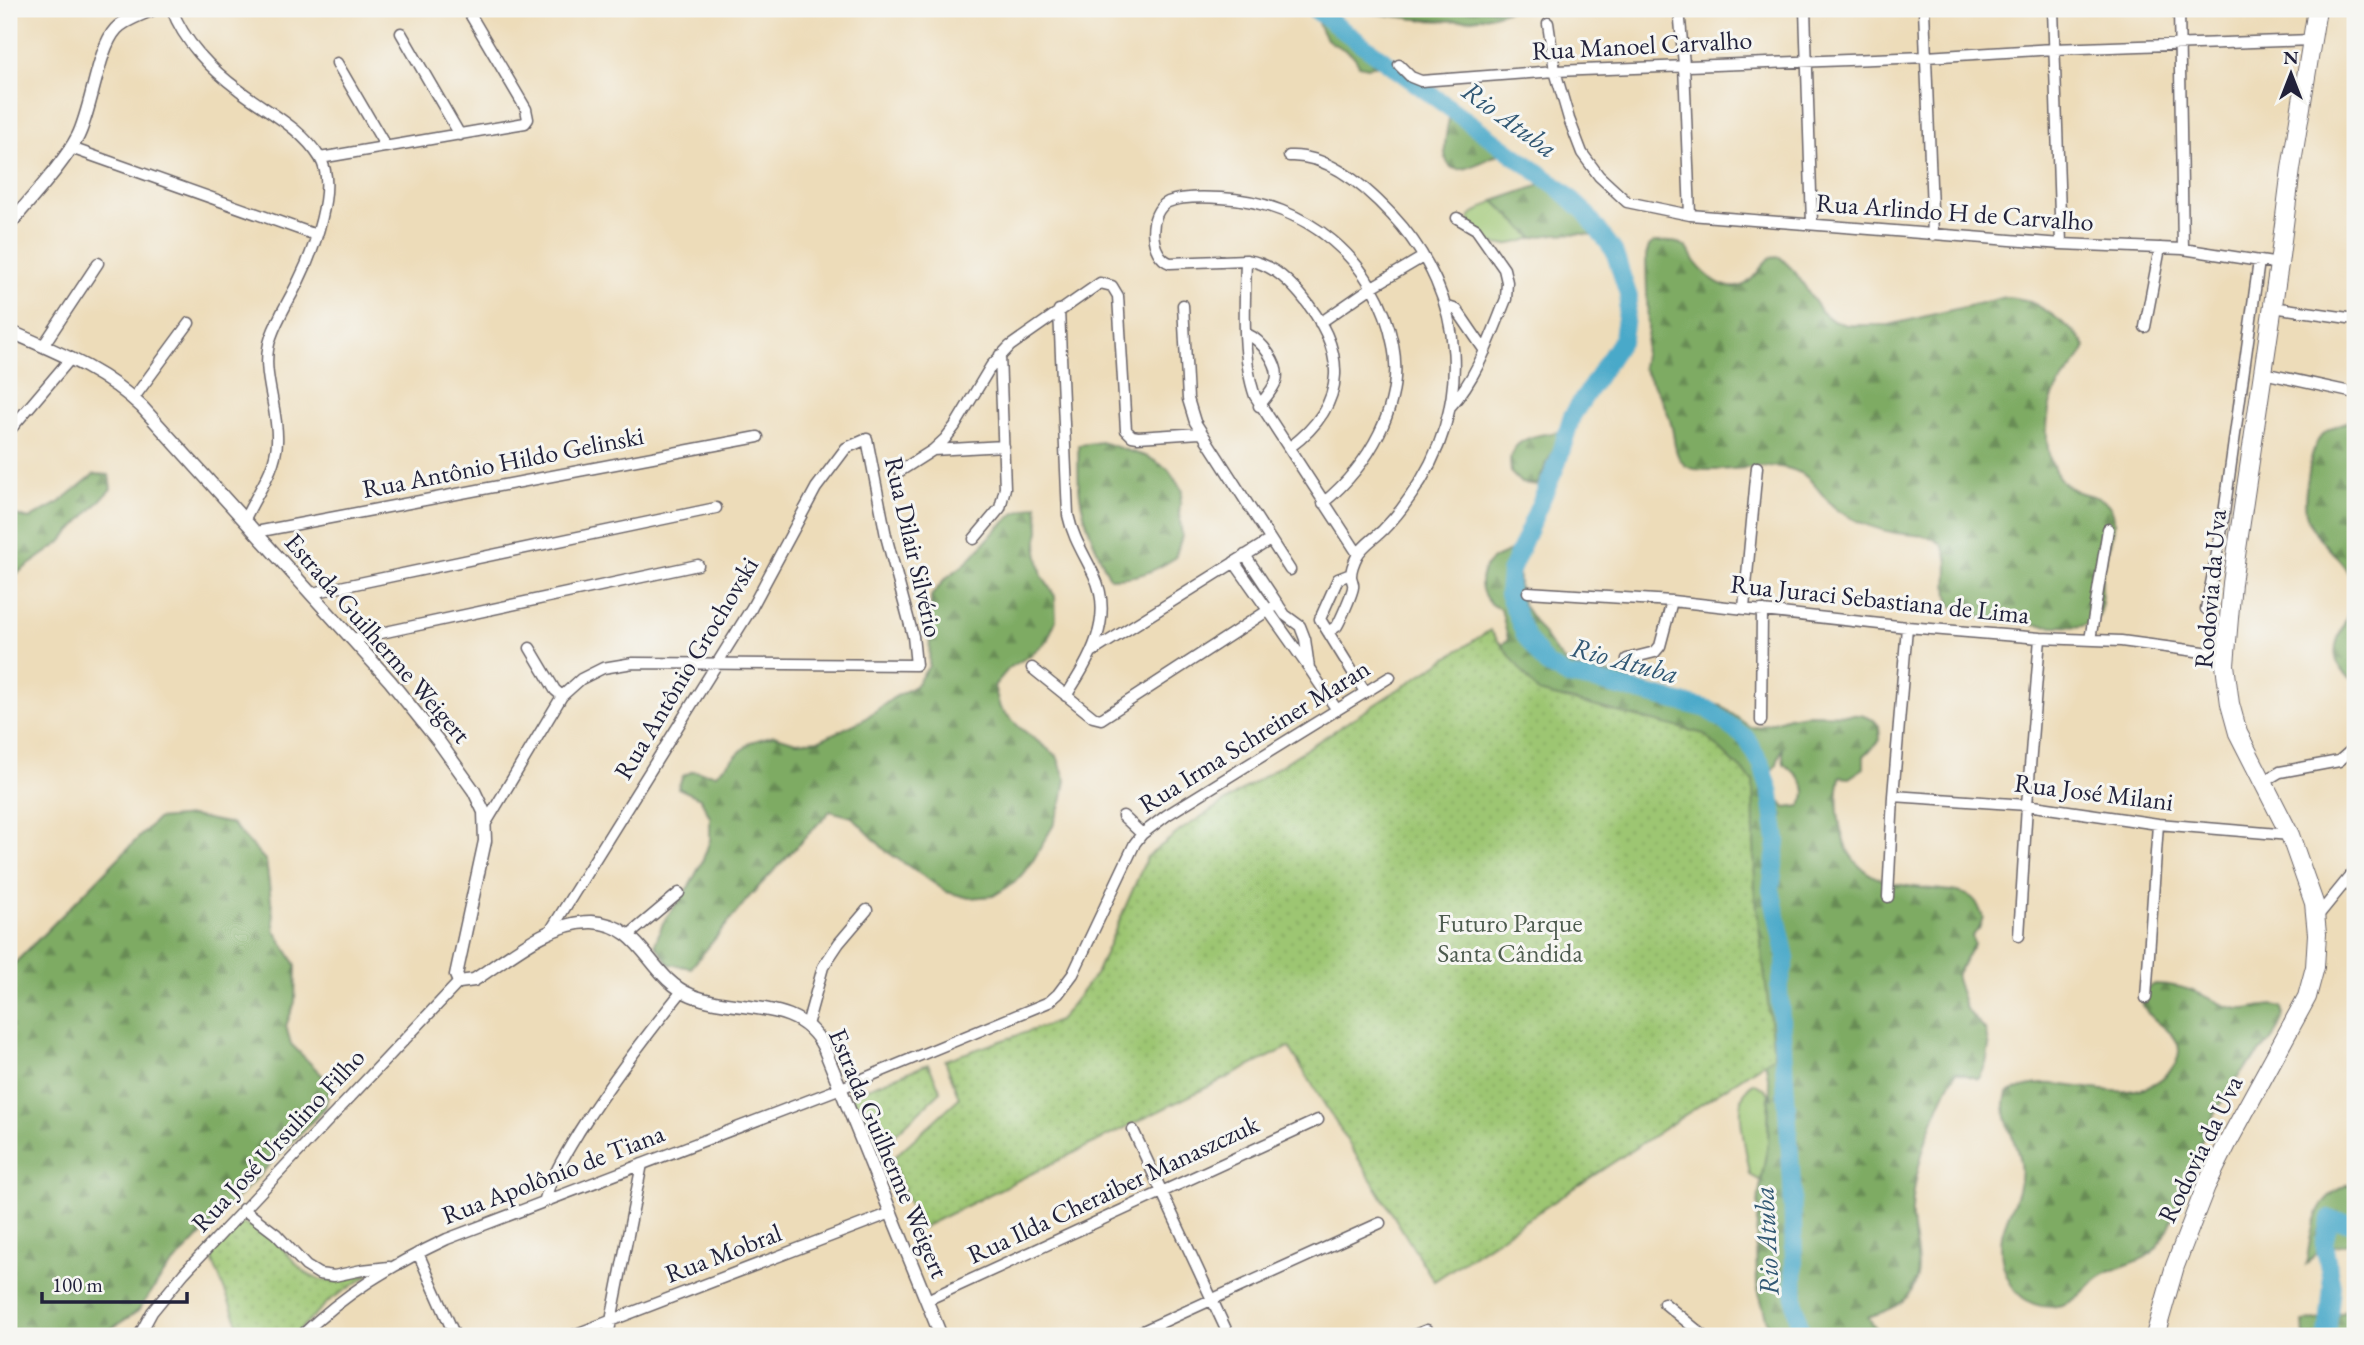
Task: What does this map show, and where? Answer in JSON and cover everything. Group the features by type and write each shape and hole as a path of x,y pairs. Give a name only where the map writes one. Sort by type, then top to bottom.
{"highway":[{"name":"Rodovia da Uva","path":"2155,1336 2179,1254 2206,1186 2307,997 2315,967 2316,918 2307,878 2290,835 2238,733 2230,704 2225,665 2232,583 2291,169 2317,9"}],"street":[{"path":"9,225 71,148 87,113 108,41 120,25 153,9"},
{"path":"172,9 180,28 218,71 238,90 284,122 320,158 326,177 316,235 303,271 268,345 267,365 277,420 277,444 272,466 245,519"},
{"path":"320,158 521,125 528,119 526,109 467,9"},
{"path":"1679,9 1690,215"},
{"path":"1805,9 1812,224"},
{"path":"1924,9 1933,235"},
{"path":"2053,9 2062,244"},
{"path":"2179,9 2183,249"},
{"path":"1548,23 1555,71"},
{"path":"401,33 460,135"},
{"name":"Rua Manoel Carvalho","path":"1399,65 1411,77 1421,81 1684,65 2312,40"},
{"path":"337,63 386,147"},
{"name":"Rua Arlindo H de Carvalho","path":"1555,71 1582,153 1599,176 1627,202 1690,215 2062,244 2183,249 2279,264"},
{"path":"71,148 316,235"},
{"path":"1289,156 1314,159 1352,180 1377,200 1399,223 1434,277 1445,306 1453,339 1455,363 1450,407 1439,445 1421,481 1400,511 1358,554 1351,574 1354,586 1337,626 1328,632"},
{"path":"1289,448 1320,419 1332,390 1335,372 1333,352 1320,323 1306,302 1279,274 1263,264 1246,260 1167,262 1160,258 1155,248 1154,217 1163,205 1186,199 1236,199 1275,207 1304,220 1331,239 1354,261 1372,287 1386,317 1394,348 1396,364 1392,394 1384,424 1370,451 1354,474 1324,503"},
{"path":"1450,407 1469,382 1506,299 1504,269 1476,229 1457,218"},
{"path":"2145,327 2160,248"},
{"path":"1320,323 1372,287 1423,257"},
{"path":"1246,260 1250,380 1259,406 1358,554"},
{"path":"2206,609 2222,528 2259,261"},
{"path":"43,346 98,263"},
{"path":"900,471 933,450 955,426 1000,355 1020,337 1059,310 1096,285 1104,283 1112,286 1118,296 1126,429 1132,436 1138,437 1200,433"},
{"path":"1183,305 1190,410 1200,433 1290,570"},
{"path":"1445,306 1457,310 1485,351"},
{"path":"2273,307 2355,319"},
{"path":"1059,310 1069,515 1075,541 1097,584 1100,625 1093,651 1066,696"},
{"path":"133,399 189,323"},
{"name":"Estrada Guilherme Weigert","path":"9,331 101,374 133,399 353,639 412,707 459,769 480,802 486,823 483,859 456,975 459,982 474,980 551,930 590,922 612,926 629,935 663,975 682,990 708,1000 770,1010 796,1018 807,1025 821,1041 841,1088 927,1300 938,1335"},
{"path":"1247,334 1258,341 1276,370 1275,385 1259,406"},
{"path":"974,539 995,515 1003,499 1004,446 1000,355"},
{"path":"9,431 71,358"},
{"path":"2263,373 2355,393"},
{"name":"Rua Antônio Hildo Gelinski","path":"256,532 758,437"},
{"name":"Rua Antônio Grochovski","path":"551,930 751,610 816,488 846,448 867,439"},
{"name":"Rua Dilair Silvério","path":"718,663 916,665 913,636 886,536 867,439"},
{"path":"933,450 1004,446"},
{"path":"1744,608 1757,467"},
{"path":"312,593 716,508"},
{"path":"2090,640 2108,529"},
{"path":"1093,651 1270,540"},
{"path":"1245,555 1286,615 1300,626 1309,668"},
{"path":"1234,562 1337,710"},
{"path":"353,639 698,565"},
{"path":"1351,574 1338,579 1320,619 1365,692"},
{"name":"Rua Juraci Sebastiana de Lima","path":"1528,593 1672,601 1907,627 2040,638 2121,641 2226,655"},
{"path":"1627,659 1655,652 1660,646 1672,601"},
{"path":"1032,668 1093,717 1106,717 1278,604"},
{"path":"1761,721 1762,610"},
{"path":"1888,897 1893,796 1907,627"},
{"path":"1288,641 1298,639 1303,633"},
{"path":"2019,936 2040,638"},
{"path":"530,648 555,690 562,696"},
{"path":"486,823 562,696 593,672 616,664 718,663"},
{"name":"Rua Irma Schreiner Maran","path":"841,1088 1039,1006 1058,994 1073,974 1124,864 1142,834 1167,815 1390,677"},
{"path":"2263,782 2280,772 2339,761 2355,747"},
{"name":"Rua José Milani","path":"1893,796 2027,806 2158,824 2290,835"},
{"path":"1123,816 1142,834"},
{"path":"2147,998 2158,824"},
{"path":"2316,918 2355,870"},
{"path":"629,935 679,893"},
{"path":"807,1025 823,967 867,910"},
{"name":"Rua José Ursulino Filho","path":"139,1336 144,1323 160,1302 243,1209 459,982"},
{"path":"544,1202 554,1174 589,1117 635,1050 682,990"},
{"name":"Rua Apolônio de Tiana","path":"301,1336 349,1293 418,1253 455,1236 841,1088"},
{"name":"Rua Ilda Cheraiber Manaszczuk","path":"927,1300 1318,1120"},
{"path":"1133,1130 1229,1336"},
{"path":"608,1336 642,1164"},
{"path":"243,1209 265,1224 306,1266 319,1274 334,1276 392,1267"},
{"name":"Rua Mobral","path":"571,1336 891,1213"},
{"path":"1132,1336 1380,1223"},
{"path":"418,1253 455,1336"},
{"path":"1664,1303 1704,1336"},
{"path":"1412,1336 1427,1329"}],"green space":[{"path":"1313,9 1320,9 1316,15 1321,21 1386,64 1368,67 1359,65 1349,52 1325,37"},
{"path":"1351,9 1511,9 1452,21"},
{"path":"1451,108 1509,149 1472,166 1453,168 1445,155"},
{"path":"1543,173 1571,196 1600,236 1566,234 1533,238 1494,201 1538,186"},
{"path":"1494,201 1533,238 1499,245 1484,241 1468,229 1470,216"},
{"path":"1654,242 1683,245 1705,273 1718,283 1732,287 1750,281 1769,258 1780,257 1795,272 1822,312 1833,321 1847,325 1889,325 2006,297 2028,301 2068,328 2086,347 2051,400 2047,444 2052,465 2065,483 2074,490 2107,503 2113,513 2113,536 2102,575 2102,606 2097,618 2091,623 2070,627 1992,619 1960,611 1952,606 1949,599 1947,555 1937,541 1923,536 1882,530 1854,520 1833,506 1809,479 1792,470 1771,467 1704,470 1686,466 1677,453 1670,419 1663,403 1642,367 1648,330 1646,256 1649,246"},
{"path":"2350,421 2355,422 2355,681 2342,670 2336,660 2338,638 2352,603 2351,579 2339,559 2310,524 2305,501 2314,448 2327,431"},
{"path":"1562,432 1537,485 1521,483 1511,473 1510,457 1519,443 1533,437"},
{"path":"1101,442 1148,457 1168,469 1182,490 1179,513 1182,536 1175,558 1144,574 1110,578 1088,527 1079,489 1078,445"},
{"path":"94,474 109,475 111,489 60,543 9,579 9,513 29,519 60,502"},
{"path":"1037,505 1037,552 1042,576 1055,596 1056,620 1047,641 1009,668 994,686 1000,708 1019,727 1057,756 1066,780 1054,824 1030,866 1014,883 993,896 969,898 947,892 886,851 852,817 830,811 750,896 691,968 669,964 655,944 663,923 691,883 710,840 710,817 700,798 678,788 683,776 693,771 716,774 751,742 774,735 796,742 820,740 863,720 915,686 929,666 931,596 946,578 965,564 1015,513"},
{"path":"1518,548 1519,587 1523,605 1567,664 1586,671 1621,675 1639,687 1721,706 1750,727 1806,714 1861,715 1874,720 1879,726 1880,740 1864,756 1864,768 1849,778 1840,777 1838,811 1847,848 1855,861 1878,878 1908,886 1961,893 1973,899 1979,907 1983,917 1979,929 1972,936 1974,944 1956,979 1966,1009 1985,1030 1989,1047 1986,1064 1979,1079 1956,1072 1933,1120 1921,1157 1912,1210 1918,1261 1916,1280 1908,1296 1899,1304 1868,1317 1882,1336 1771,1336 1757,1285 1756,1238 1759,1194 1768,1143 1769,1094 1772,1099 1761,1038 1501,646 1508,639 1501,609 1488,600 1481,580 1486,566 1492,560","holes":["1782,747 1784,764 1799,777 1804,787 1804,799 1800,806 1785,808 1779,799 1772,771"]},
{"name":"Futuro Parque Santa Cândida","path":"1490,630 1538,692 1704,734 1753,781 1755,892 1774,1056 1434,1281 1289,1047 919,1229 892,1159 959,1098 945,1060 1059,1021 1097,972 1147,857 1181,830"},
{"path":"192,816 232,824 266,861 275,931 296,965 295,1002 286,1026 291,1044 331,1084 325,1108 166,1271 138,1311 100,1336 9,1336 9,969 157,819"},
{"path":"2155,984 2185,988 2234,1008 2271,1005 2282,1007 2281,1025 2271,1041 2238,1076 2213,1116 2195,1155 2171,1222 2156,1248 2144,1258 2100,1277 2068,1303 2047,1307 2034,1304 2014,1288 2007,1276 2001,1249 2005,1223 2021,1175 2017,1150 2006,1116 2007,1093 2047,1084 2126,1091 2154,1084 2173,1067 2179,1052 2174,1037 2150,1015 2142,1001 2143,991"},
{"path":"928,1064 941,1091 874,1154 850,1095"},
{"path":"1754,1083 1769,1094 1768,1143 1761,1181 1750,1175 1741,1111 1746,1089"},
{"path":"2355,1182 2355,1240 2324,1249 2306,1265 2313,1225 2322,1204 2330,1195"},
{"path":"239,1223 269,1234 305,1272 314,1277 336,1280 372,1273 330,1300 293,1336 243,1336 210,1254"},
{"path":"2355,1306 2355,1336 2304,1336 2303,1322 2333,1317"}],"waterway":[{"name":"Rio Atuba","path":"1314,9 1558,187 1586,213 1614,251 1629,297 1623,338 1572,416 1558,462 1510,573 1508,594 1526,637 1546,664 1567,676 1708,709 1746,738 1762,765 1771,794 1777,842 1771,889 1786,958 1779,989 1792,1184 1795,1303 1801,1336"},
{"name":"Rio Atuba","path":"2327,1336 2332,1286 2324,1243 2330,1219 2355,1224"}]}
